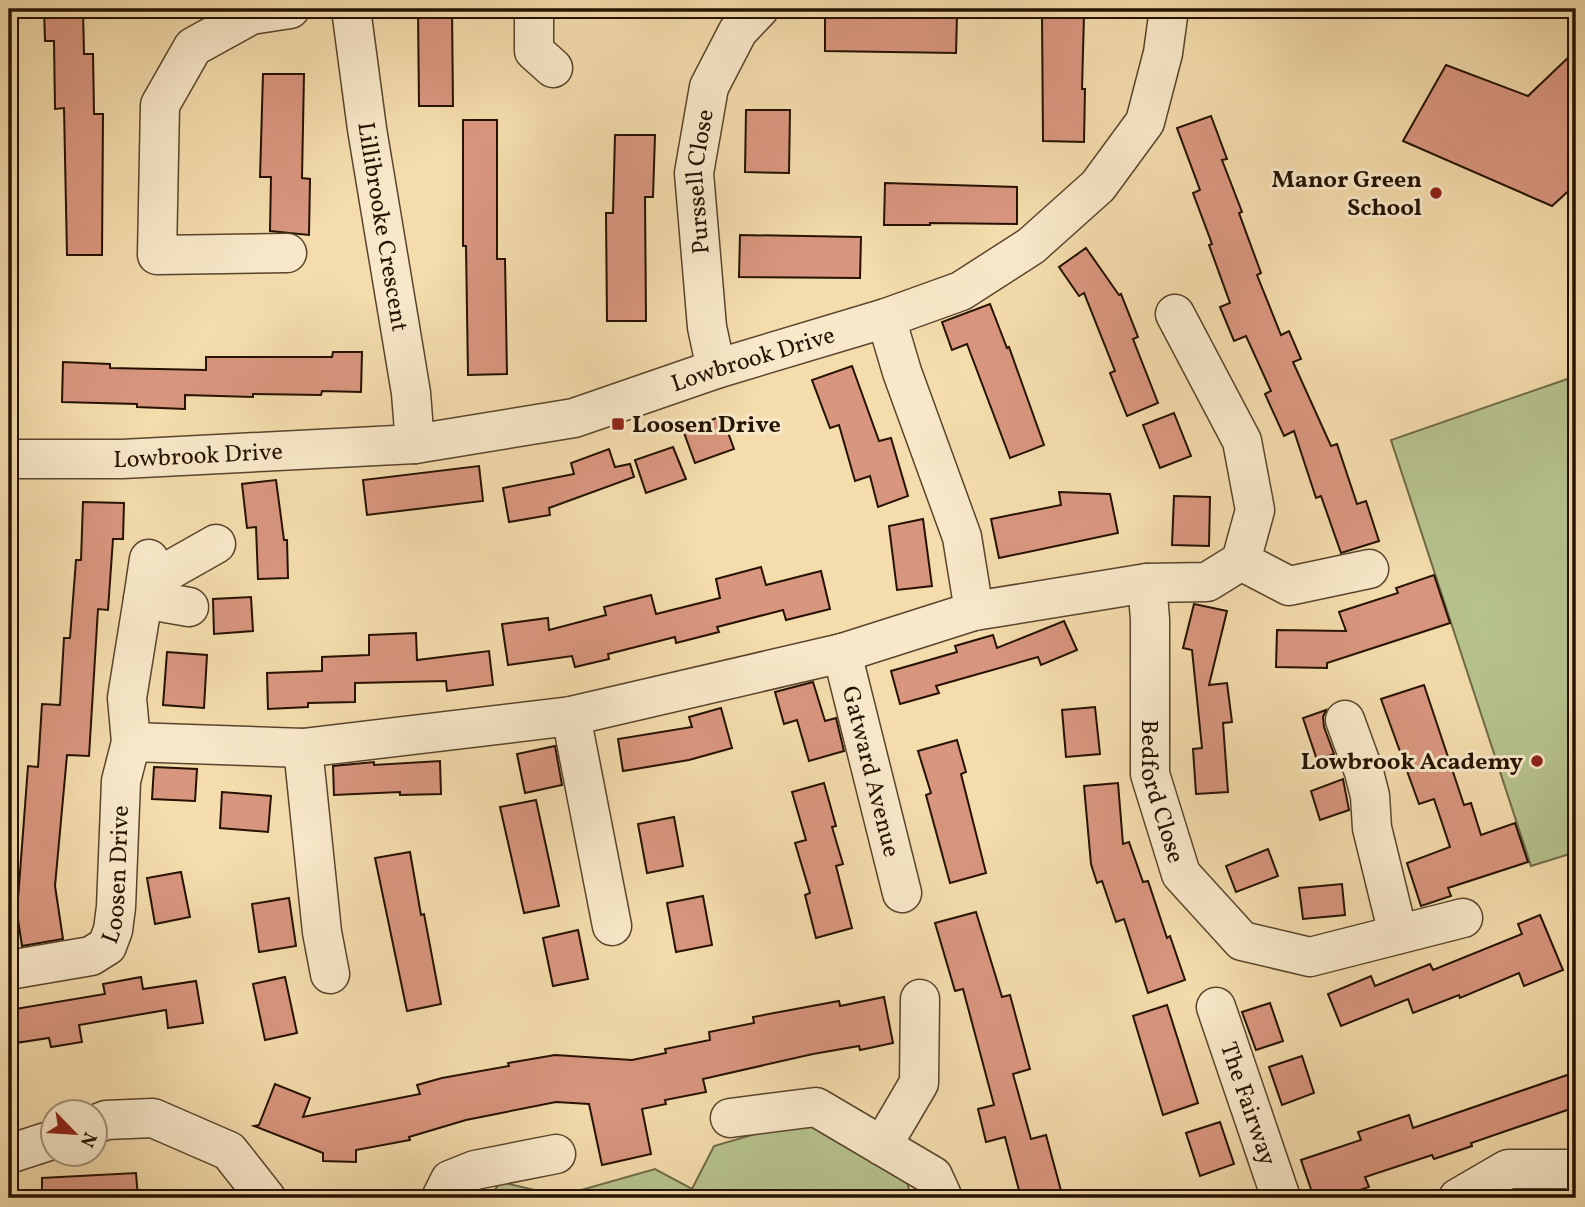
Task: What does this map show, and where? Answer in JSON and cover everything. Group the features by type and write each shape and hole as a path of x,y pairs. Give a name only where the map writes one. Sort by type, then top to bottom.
{"street":[{"path":"287,253 157,255 160,105 193,47 251,15 290,9"},
{"name":"Lillibrooke Crescent","path":"351,9 367,129 411,393 415,444"},
{"path":"534,9 534,51 553,68"},
{"name":"Purssell Close","path":"716,369 708,327 694,173 709,87 738,31 759,9"},
{"name":"Lowbrook Drive","path":"9,459 122,458 415,444 573,418 716,369 886,318 961,291 1031,246 1098,186 1145,122 1163,53 1169,9"},
{"path":"131,742 303,748 571,716 842,653 974,611 1147,583 1207,582 1241,561 1255,510 1242,441 1175,314"},
{"path":"886,318 902,372 962,537 974,611"},
{"path":"146,578 163,574 216,544"},
{"path":"1241,561 1289,586 1369,569"},
{"path":"146,578 189,607"},
{"name":"Loosen Drive","path":"9,970 91,957 107,946 113,930 117,907 121,781 131,742 127,698 146,578"},
{"name":"Bedford Close","path":"1147,583 1150,619 1150,774 1181,874 1242,941 1310,957 1464,918"},
{"name":"Gatward Avenue","path":"842,653 902,892"},
{"path":"571,716 612,926"},
{"path":"1345,720 1370,796 1372,828 1398,934"},
{"path":"303,748 337,930 330,974"},
{"path":"882,1146 919,1083 920,999"},
{"name":"The Fairway","path":"1216,1007 1281,1198"},
{"path":"730,1118 816,1107 933,1176 943,1198"},
{"path":"108,1120 153,1118 229,1151 266,1198"},
{"path":"9,1154 38,1145"},
{"path":"441,1198 450,1180 475,1170 556,1154"},
{"path":"1458,1198 1508,1169 1572,1169 1576,1172"}],"green space":[{"name":"Lowbrook Academy","path":"1576,376 1576,852 1531,866 1391,440"},
{"path":"807,1119 905,1173 911,1198 488,1198 501,1182 560,1196 655,1169 692,1189 714,1146"}],"building":[{"path":"44,9 83,9 84,54 93,54 94,114 103,114 102,255 67,255 64,108 55,109 54,41 45,41"},
{"path":"418,9 452,9 453,106 419,106"},
{"path":"913,14 957,15 956,53 825,51 825,15 912,17"},
{"path":"1042,15 1084,15 1084,142 1043,141"},
{"path":"1576,50 1576,184 1552,206 1403,141 1446,65 1528,96"},
{"path":"263,74 304,74 302,178 310,179 309,235 270,231 271,177 260,177"},
{"path":"746,110 790,110 789,173 745,172"},
{"path":"1211,116 1227,159 1222,160 1261,273 1257,275 1281,335 1289,331 1301,359 1293,362 1331,446 1337,444 1357,504 1366,501 1379,541 1341,553 1321,496 1316,498 1294,431 1284,436 1265,394 1271,391 1246,336 1234,341 1220,307 1230,303 1193,193 1200,190 1177,128"},
{"path":"463,120 497,120 497,259 505,259 507,374 468,375 466,246 463,246"},
{"path":"615,135 655,135 653,197 645,197 646,321 607,321 606,213 613,213"},
{"path":"885,183 1017,187 1017,224 884,225"},
{"path":"740,235 861,237 860,278 739,277"},
{"path":"1086,248 1119,295 1121,294 1138,337 1133,339 1158,403 1127,416 1110,373 1115,371 1084,293 1079,296 1059,267"},
{"path":"990,304 1007,348 1009,347 1044,445 1010,458 967,344 952,350 942,322"},
{"path":"333,352 362,352 361,392 322,391 321,395 253,394 253,397 185,395 185,409 137,407 137,404 62,402 63,362 110,364 110,368 206,370 206,357 332,357"},
{"path":"852,366 879,441 891,438 908,496 878,507 870,476 855,481 839,425 830,428 812,380"},
{"path":"1174,413 1191,456 1160,468 1143,425"},
{"path":"722,416 734,449 695,463 683,430"},
{"path":"673,447 686,479 646,493 635,460"},
{"path":"609,449 615,467 630,464 634,477 549,508 550,515 509,522 503,488 574,474 571,463"},
{"path":"479,466 483,501 367,515 363,480"},
{"path":"276,480 284,540 287,540 288,578 258,579 256,527 247,528 242,484"},
{"path":"1059,492 1110,494 1118,533 999,558 991,519 1061,505"},
{"path":"1174,496 1210,497 1209,546 1172,545"},
{"path":"83,502 124,503 123,539 113,539 108,610 98,609 89,756 67,755 55,886 63,939 22,946 15,900 18,899 28,766 38,767 42,704 60,705 64,638 70,638 76,560 81,560"},
{"path":"923,519 932,586 897,590 889,526"},
{"path":"761,567 766,585 821,571 830,609 786,620 783,610 717,627 719,632 676,643 675,637 608,654 609,659 575,667 572,656 508,665 502,624 548,618 549,630 606,615 604,607 651,595 656,614 720,598 716,579"},
{"path":"1434,575 1450,623 1327,663 1327,668 1276,667 1277,630 1346,631 1339,612 1398,593 1396,588"},
{"path":"251,597 253,631 214,634 213,599"},
{"path":"1194,604 1227,611 1209,685 1227,683 1232,722 1223,723 1228,792 1196,794 1193,749 1202,748 1192,650 1183,648"},
{"path":"1064,621 1077,650 1041,665 1038,657 936,686 939,693 900,704 891,671 957,652 955,646 993,635 997,648"},
{"path":"416,633 417,660 489,651 493,685 447,691 446,681 355,683 355,702 308,703 308,707 268,709 267,673 322,671 322,657 369,655 369,635"},
{"path":"167,652 207,655 204,708 163,705"},
{"path":"813,682 825,721 836,718 844,751 809,761 797,720 784,724 775,692"},
{"path":"1424,685 1464,805 1471,803 1481,835 1515,823 1528,862 1448,888 1451,896 1421,906 1407,863 1450,847 1434,799 1419,804 1381,699"},
{"path":"1095,707 1100,754 1066,757 1062,710"},
{"path":"721,708 732,748 689,760 623,771 618,739 692,727 689,717"},
{"path":"1326,710 1323,717 1324,727 1334,754 1317,760 1303,718"},
{"path":"957,740 966,772 961,774 986,873 950,883 926,795 931,793 918,751"},
{"path":"555,746 562,785 525,793 517,754"},
{"path":"440,761 441,794 400,795 400,792 334,795 333,766"},
{"path":"154,767 197,769 195,801 152,799"},
{"path":"1343,779 1349,810 1320,820 1311,791"},
{"path":"824,783 836,826 832,827 843,864 836,866 852,928 816,938 805,895 810,893 795,843 806,840 792,792"},
{"path":"1118,783 1123,844 1129,842 1143,882 1148,881 1167,938 1170,936 1185,980 1148,993 1124,919 1116,922 1102,881 1097,883 1091,864 1084,786"},
{"path":"222,792 271,796 268,832 220,828"},
{"path":"536,800 559,906 524,913 500,807"},
{"path":"674,817 683,866 647,873 638,824"},
{"path":"1268,849 1278,876 1236,892 1226,866"},
{"path":"410,852 441,1004 407,1011 375,858"},
{"path":"181,872 190,917 155,924 147,878"},
{"path":"1342,884 1345,915 1303,919 1299,888"},
{"path":"703,896 712,945 676,952 667,903"},
{"path":"289,898 296,946 259,952 252,904"},
{"path":"976,912 1002,997 1010,995 1030,1069 1013,1074 1031,1139 1046,1135 1063,1198 1021,1198 1005,1137 986,1142 978,1109 994,1105 963,989 955,991 935,923"},
{"path":"1540,915 1563,970 1524,986 1519,973 1460,998 1459,995 1413,1013 1408,999 1341,1026 1328,994 1371,976 1375,986 1430,964 1433,970 1522,934 1518,924"},
{"path":"578,930 588,979 553,986 543,938"},
{"path":"141,977 143,989 196,981 203,1023 168,1028 166,1010 79,1025 82,1042 51,1047 49,1038 9,1044 9,1010 105,994 103,984"},
{"path":"285,977 297,1033 265,1040 253,984"},
{"path":"884,997 893,1043 860,1050 859,1046 813,1054 703,1079 706,1092 665,1100 666,1104 642,1109 651,1154 602,1165 589,1104 556,1102 466,1120 409,1137 410,1140 356,1150 356,1162 323,1161 323,1153 254,1126 259,1125 275,1084 310,1098 303,1117 420,1094 417,1085 509,1066 508,1063 555,1055 632,1060 666,1053 665,1049 710,1040 709,1032 754,1023 753,1017 839,1001 840,1006"},
{"path":"1270,1003 1283,1041 1256,1050 1242,1012"},
{"path":"1167,1005 1198,1103 1163,1115 1133,1016"},
{"path":"1302,1056 1314,1093 1282,1105 1269,1067"},
{"path":"1576,1072 1576,1107 1471,1143 1472,1146 1434,1159 1432,1155 1365,1177 1369,1187 1336,1198 1314,1198 1301,1160 1361,1140 1358,1132 1409,1115 1413,1128"},
{"path":"1220,1122 1234,1164 1200,1176 1186,1133"},
{"path":"136,1173 138,1198 42,1198 42,1178"}],"place":[{"name":"Manor Green School","path":"1436,193"},
{"name":"Loosen Drive","path":"618,424"},
{"name":"Lowbrook Academy","path":"1537,761"}]}
